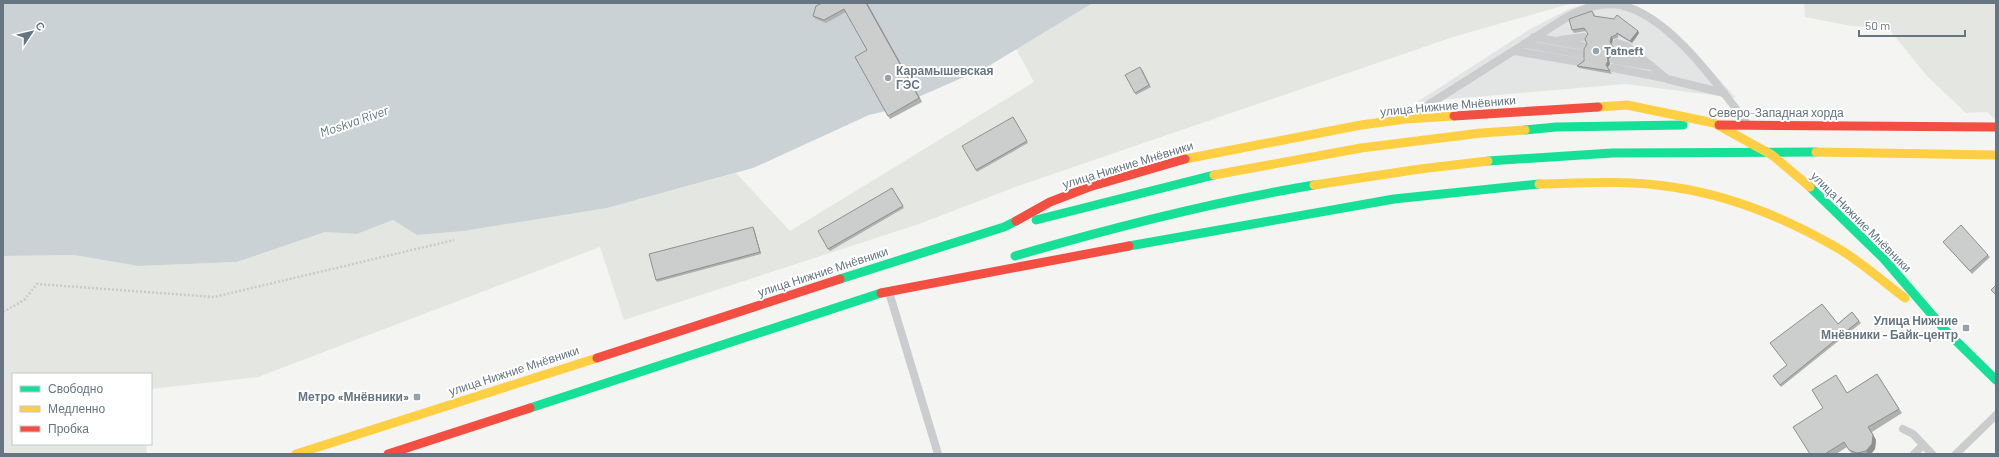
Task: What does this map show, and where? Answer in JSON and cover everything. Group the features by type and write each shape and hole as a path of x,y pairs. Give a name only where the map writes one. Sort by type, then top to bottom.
{"main road":[{"name":"улица Нижние Мнёвники","path":"296,454 1004,227 1050,202 1149,168 1202,155 1361,125 1406,119 1627,105 1714,123 1772,155 1818,193 1879,253 1945,330 1996,380"},
{"name":"Северо-Западная хорда","path":"1004,227 1198,178 1361,148 1481,133 1556,127 1726,125 1996,127"},
{"path":"1008,258 1059,242 1208,204 1359,176 1486,161 1560,156 1724,152 1996,155"},
{"name":"улица Нижние Мнёвники","path":"388,454 511,406 889,291 1256,222 1394,199 1530,184 1608,182 1672,187 1718,196 1767,213 1835,246 1885,282 1945,330"},
{"path":"920,284 993,262"},
{"path":"505,386 511,406"}],"lane":[{"path":"1406,119 1567,16 1586,8 1609,4 1629,8 1658,25 1685,47 1705,69 1772,155"},
{"path":"1555,41 1574,37 1584,37"},
{"path":"1534,38 1555,41 1581,54"},
{"path":"1617,43 1627,46 1667,79"},
{"path":"1524,44 1581,54"},
{"path":"1514,50 1581,54"},
{"path":"1614,60 1640,56"},
{"path":"1614,60 1667,79 1724,93"},
{"path":"1614,60 1652,66"},
{"path":"889,291 938,454"},
{"path":"1956,454 1996,414"},
{"path":"1903,429 1911,432 1932,454"},
{"path":"1914,454 1923,445"}],"path":[{"path":"3,312 24,300 37,284 214,297 454,240"}],"shaded area":[{"path":"1093,3 1573,3 1453,37 1018,186 919,224 624,320 600,247 258,377 152,389 152,373 12,373 12,445 146,445 147,454 3,454 3,256 74,255 138,266 237,262 325,232 357,234 393,220 417,235 464,231 607,208 736,173 790,231 1034,82 1016,49"},
{"name":"Tatneft","path":"1591,3 1628,3 1652,15 1692,49 1736,98 1625,84 1417,102 1532,28 1569,9"},
{"path":"1804,3 1996,3 1996,120 1987,112 1966,113 1927,76 1888,28 1852,26 1805,17"}],"water":[{"name":"Moskva River","path":"3,3 1093,3 987,67 886,111 869,115 753,168 607,208 464,231 417,235 393,220 357,234 325,232 237,262 138,266 74,255 3,256"}],"building":[{"name":"Карамышевская ГЭС","path":"822,3 866,3 919,98 888,116 855,57 867,50 844,9 824,20 813,16 816,6"},
{"path":"1592,11 1594,16 1614,19 1617,15 1638,31 1630,41 1617,33 1611,37 1610,42 1612,45 1609,48 1610,53 1607,56 1608,61 1606,65 1610,71 1577,66 1584,61 1584,49 1587,44 1585,39 1588,34 1584,28 1572,30 1569,19"},
{"path":"1140,67 1149,85 1135,93 1125,75"},
{"path":"1013,117 1027,141 976,170 962,146"},
{"path":"892,188 903,206 828,249 818,231"},
{"path":"1961,225 1988,255 1970,271 1943,242"},
{"path":"753,227 760,252 656,280 649,254"},
{"path":"1996,285 1996,295 1991,290"},
{"path":"1822,304 1838,324 1852,312 1859,321 1780,385 1773,376 1787,365 1770,343"},
{"path":"1877,374 1899,409 1868,427 1873,435 1872,444 1866,451 1857,453 1849,450 1844,442 1825,454 1810,454 1793,427 1823,408 1812,390 1836,375 1847,393"}],"traffic: fast":[{"path":"1525,130 1556,127 1683,125"},
{"path":"1488,161 1612,153 1816,152"},
{"path":"1036,220 1214,175"},
{"path":"1129,246 1394,199 1539,184"},
{"path":"1015,256 1089,235 1201,207 1314,185"},
{"path":"1810,187 1884,259 1945,330 1996,380"},
{"path":"840,279 1004,227 1016,221"},
{"path":"530,408 881,293"}],"traffic: slow":[{"path":"1598,107 1627,105 1714,123 1772,155 1810,187"},
{"path":"1185,159 1361,125 1406,119 1454,116"},
{"path":"1214,175 1361,148 1481,133 1525,130"},
{"path":"1816,152 1996,155"},
{"path":"1314,185 1420,169 1488,161"},
{"path":"1539,184 1606,182 1639,183 1693,191 1735,202 1796,226 1843,251 1905,298"},
{"path":"296,454 597,358"}],"traffic: jam":[{"path":"1454,116 1598,107"},
{"path":"1719,125 1996,127"},
{"path":"1016,221 1050,202 1089,187 1185,159"},
{"path":"881,293 1129,246"},
{"path":"597,358 840,279"},
{"path":"388,454 530,408"}],"place":[{"name":"Tatneft","path":"1596,51"},
{"name":"Карамышевская ГЭС","path":"888,78"},
{"name":"Улица Нижние Мнёвники - Байк-центр","path":"1966,328"},
{"name":"Метро «Мнёвники»","path":"417,397"}]}
